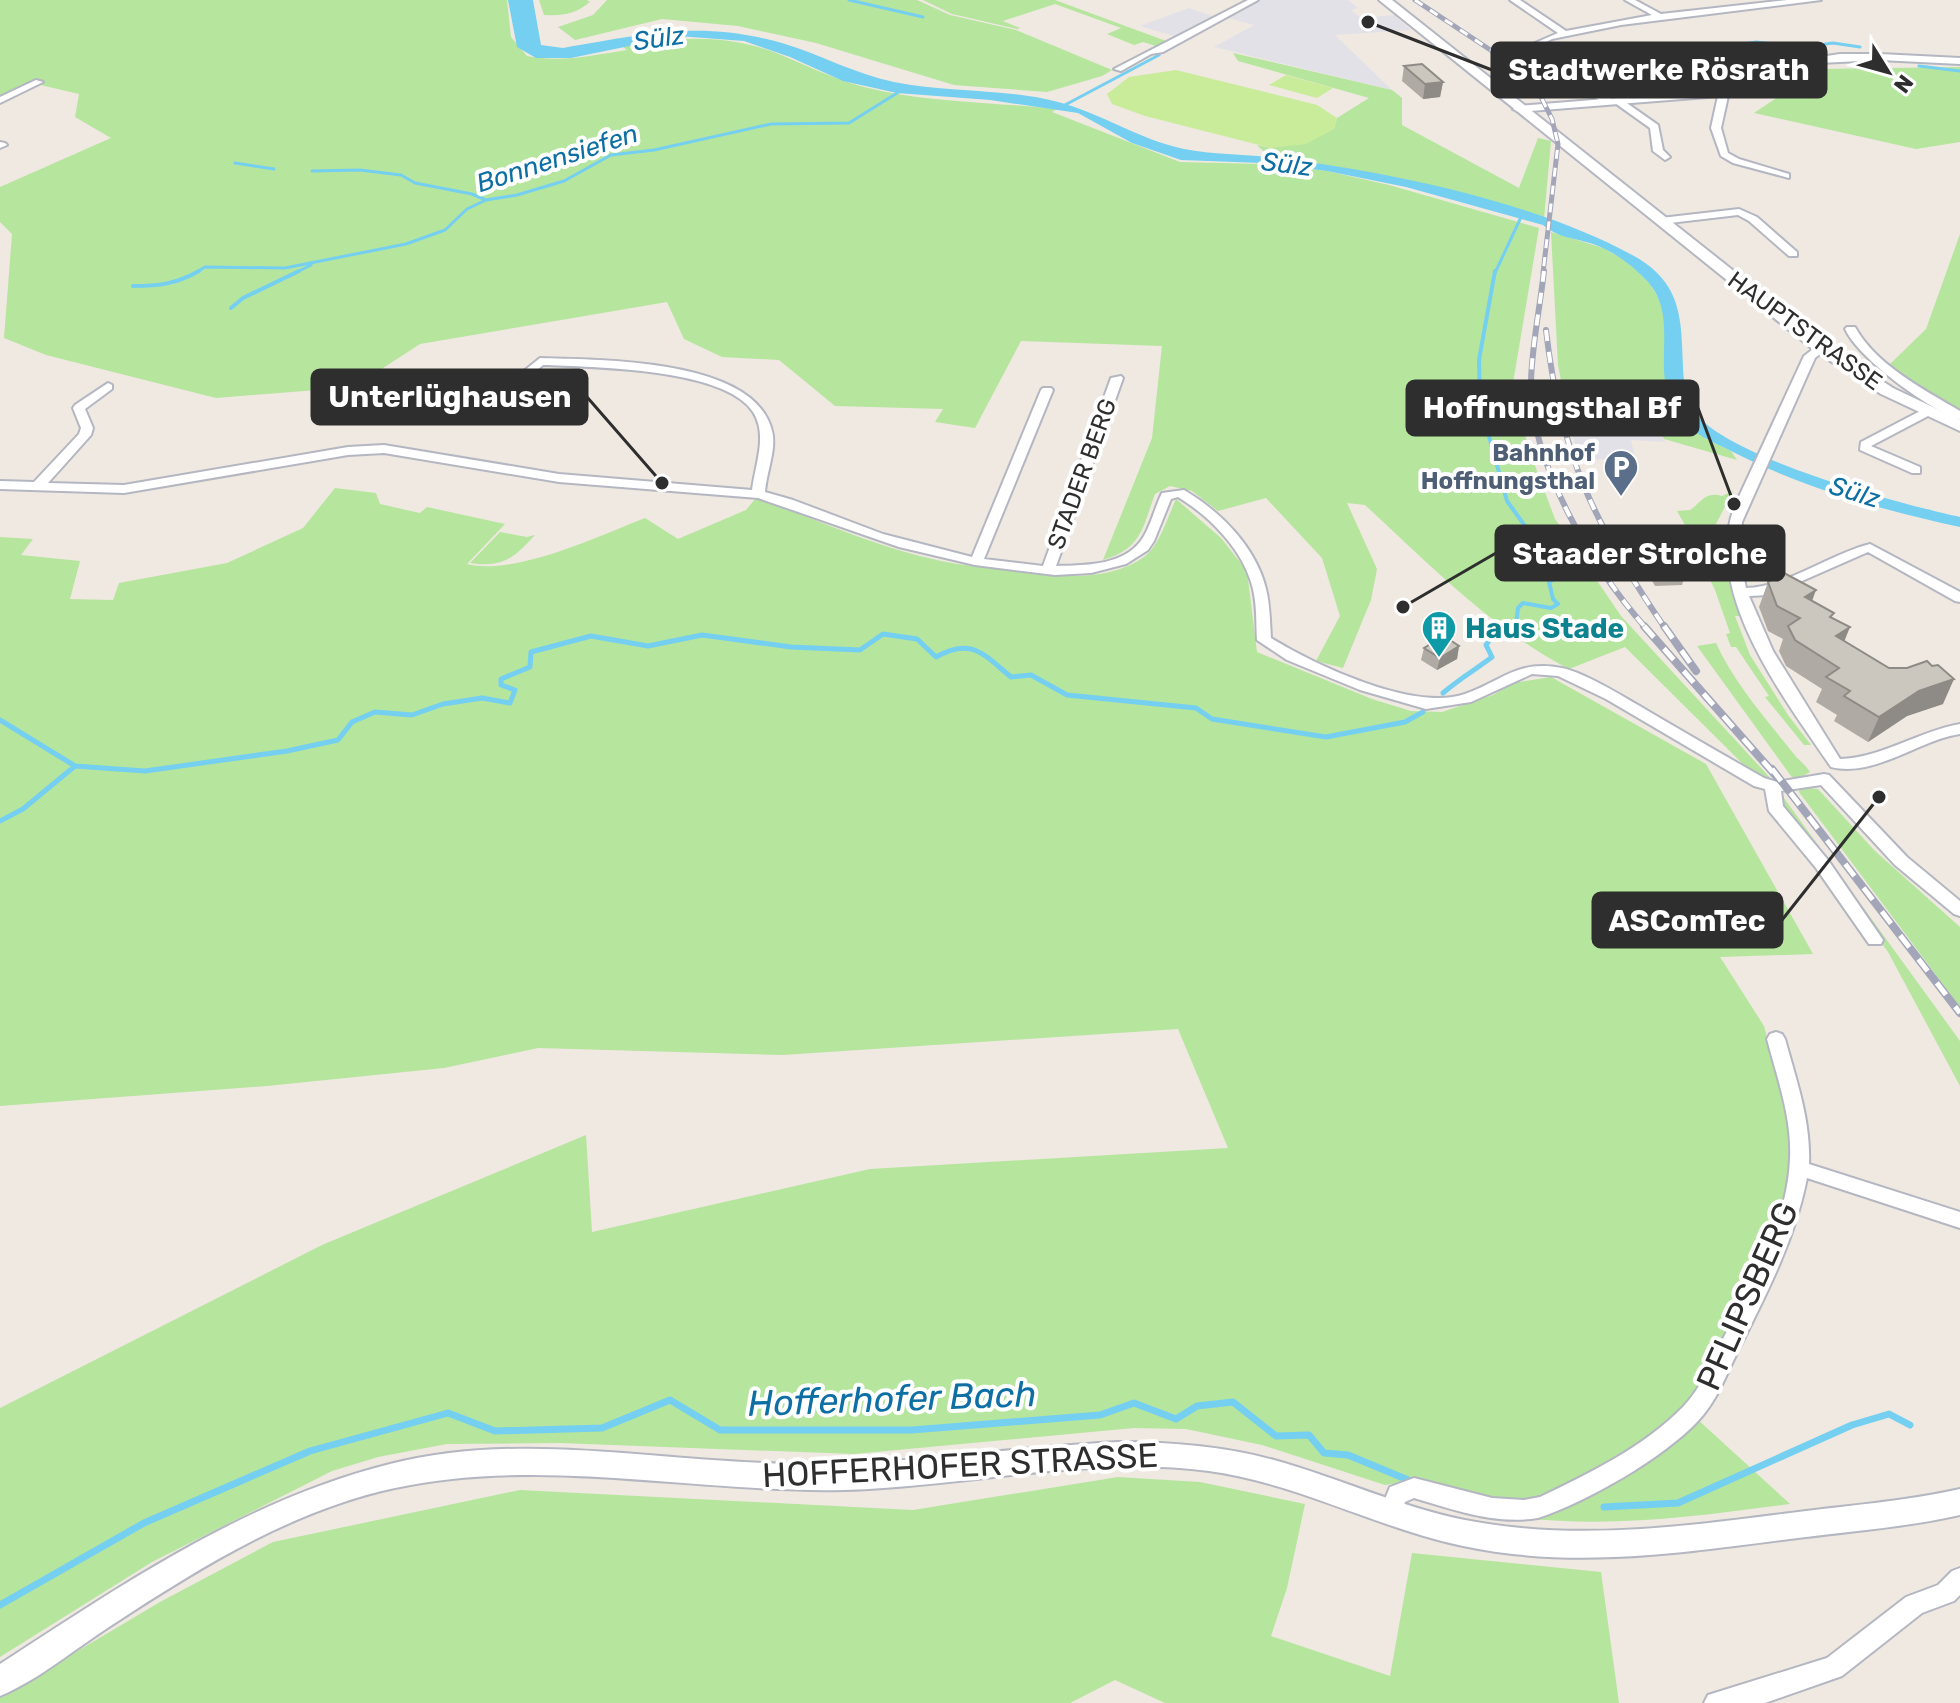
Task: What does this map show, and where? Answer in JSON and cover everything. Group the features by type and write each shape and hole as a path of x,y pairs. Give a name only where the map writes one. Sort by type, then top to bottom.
{"main road":[{"name":"HAUPTSTRASSE","path":"1385,0 1821,348 1865,379 1926,412 1960,426"}],"street":[{"path":"1118,69 1254,0"},
{"path":"1514,0 1563,32"},
{"path":"1629,0 1663,18"},
{"path":"1665,157 1658,151 1655,127 1614,102 1543,70 1530,56 1532,46 1539,39 1563,32 1747,4 1817,0"},
{"path":"1519,109 1720,93 1748,85 1783,68 1816,60 1855,57 1960,61"},
{"path":"0,100 39,82"},
{"path":"1720,93 1723,96 1716,128 1724,154 1736,161 1786,176"},
{"name":"HAUPTSTRASSE","path":"1661,221 1739,212 1753,219 1793,254"},
{"path":"1851,329 1855,341 1906,382 1960,416"},
{"path":"1821,348 1810,356 1759,466 1734,528 1734,559 1741,592 1758,638 1781,680 1836,764"},
{"path":"497,399 540,361 657,370 710,378 743,396 763,420 767,433 758,494"},
{"name":"STADER BERG","path":"1048,570 1117,378"},
{"path":"37,487 85,435 87,428 79,408 108,387"},
{"path":"977,560 1047,390"},
{"path":"1916,470 1866,450 1865,445 1926,412"},
{"path":"0,485 124,489 369,449 415,453 559,478 781,498 892,541 977,560 1048,570 1100,569 1136,553 1144,546 1166,496 1180,493 1233,539 1249,564 1262,598 1264,640 1271,647 1377,691 1426,704 1466,699 1530,669 1561,672 1611,696 1746,776 1772,786 1824,779 1836,764"},
{"path":"1741,592 1765,592 1851,553 1870,548 1960,598"},
{"path":"1836,764 1860,764 1922,737 1960,729"},
{"path":"1824,779 1901,861 1960,910"},
{"path":"1772,786 1775,807 1822,864 1875,940"},
{"name":"PFLIPSBERG","path":"1391,1511 1396,1495 1404,1488 1494,1508 1537,1508 1602,1477 1650,1447 1680,1424 1705,1397 1753,1301 1781,1232 1799,1168 1788,1082 1776,1039"},
{"name":"PFLIPSBERG","path":"1799,1168 1960,1220"},
{"name":"HOFFERHOFER STRASSE","path":"0,1681 151,1584 264,1520 311,1499 359,1484 406,1472 459,1465 559,1465 819,1477 933,1470 1067,1455 1147,1453 1217,1460 1259,1469 1457,1531 1502,1540 1583,1547 1655,1544 1960,1502"},
{"path":"1716,1703 1759,1693 1834,1668 1914,1605 1946,1593 1960,1579"}],"shaded area":[{"path":"1260,0 1348,0 1358,8 1351,10 1361,18 1394,15 1411,30 1335,35 1392,90 1214,47 1254,25 1228,18"},
{"path":"1189,8 1215,17 1177,37 1140,26"},
{"path":"1600,380 1630,383 1665,442 1631,440 1636,460 1579,459 1568,417 1605,419"}],"green space":[{"path":"0,0 507,0 511,37 527,56 577,58 627,50 623,47 642,43 682,39 741,43 779,54 864,87 936,99 1057,109 1052,112 1180,162 1262,164 1327,171 1389,185 1539,228 1513,383 1528,447 1555,519 1621,616 1773,781 1754,775 1625,647 1569,669 1487,615 1365,505 1347,503 1377,569 1371,600 1343,668 1316,661 1340,616 1322,558 1266,498 1218,511 1192,491 1170,486 1155,494 1139,536 1133,543 1126,550 1103,560 1152,438 1162,346 1021,341 975,428 935,422 943,409 835,406 779,360 722,357 684,339 667,302 420,344 354,387 216,398 46,355 4,338 12,234 0,222 0,187 111,138 75,117 79,94 32,83 0,97"},
{"path":"539,0 590,2 568,13 544,15"},
{"path":"607,0 917,0 950,15 1016,30 1112,70 1102,76 1047,92 954,85 816,43 738,26 662,19 575,40 558,27 593,15"},
{"path":"923,0 1055,0 1166,41 1156,46 1143,42 1134,45 1107,34 1121,28 1055,4 1003,21 1020,28 1017,29 952,14"},
{"path":"1233,53 1392,90 1402,98 1402,125 1519,188 1538,138 1551,141 1544,219 1409,181 1289,161 1263,151 1257,145 1271,148 1334,129 1337,118 1369,98 1238,61"},
{"path":"1960,67 1960,142 1916,149 1754,113 1819,69"},
{"path":"1176,70 1317,105 1337,118 1334,129 1306,144 1271,148 1145,116 1112,104 1107,94 1129,77"},
{"path":"1286,75 1333,88 1317,98 1269,85"},
{"path":"1551,232 1603,248 1628,262 1651,285 1662,305 1665,322 1669,397 1706,439 1731,451 1737,460 1664,439 1629,383 1600,380 1605,419 1568,417 1558,365"},
{"path":"1960,234 1960,413 1928,395 1889,365 1926,329"},
{"path":"335,488 376,493 380,504 420,513 427,507 505,524 467,564 487,566 532,559 581,544 645,518 678,539 746,510 756,498 870,541 917,555 960,564 1067,576 1115,571 1144,557 1159,538 1176,499 1221,538 1247,571 1257,652 1372,699 1411,711 1442,712 1493,695 1513,683 1551,677 1706,764 1813,954 1720,957 1764,1026 1784,1101 1793,1162 1777,1232 1705,1387 1656,1436 1537,1501 1499,1501 1413,1481 1385,1485 1262,1445 1186,1429 1134,1428 854,1454 560,1443 447,1444 378,1457 332,1471 152,1562 0,1657 0,1408 322,1245 586,1135 592,1232 870,1169 1228,1148 1178,1029 783,1055 538,1048 444,1068 267,1086 0,1106 0,537 33,539 21,555 80,561 70,599 113,600 119,583 227,563 303,528"},
{"path":"1733,491 1701,553 1677,511 1690,510 1708,496 1722,496"},
{"path":"500,532 527,537 535,535 507,560 491,564 470,563"},
{"path":"1721,532 1728,574 1741,616 1735,616 1750,655 1811,745 1804,745 1765,697 1769,696 1736,647 1731,647 1726,634 1730,633 1715,590 1702,564 1697,564 1694,558 1703,557"},
{"path":"1716,643 1751,700 1810,772 1796,780 1791,776 1697,646"},
{"path":"1800,787 1818,789 1875,851 1960,927 1960,1007 1799,792"},
{"path":"1773,793 1781,794 1960,1041 1960,1086 1888,952"},
{"path":"1696,1418 1790,1504 1624,1521 1524,1518"},
{"path":"1118,1477 1200,1482 1305,1504 1287,1588 1271,1636 1390,1676 1412,1553 1601,1572 1619,1703 1165,1703 1115,1680 1070,1703 0,1703 0,1697 160,1602 273,1542 520,1490 913,1510"}],"water":[{"name":"Sülz","path":"508,0 533,0 541,45 563,48 672,32 725,32 752,36 782,43 894,82 1058,102 1184,149 1278,158 1414,181 1553,220 1634,256 1664,281 1678,310 1687,399 1692,410 1711,428 1776,462 1816,477 1960,517 1960,527 1871,505 1813,486 1756,463 1696,433 1682,420 1670,400 1664,370 1662,309 1648,282 1609,251 1561,235 1543,225 1406,187 1327,171 1262,163 1181,160 1132,143 1078,113 990,100 897,93 843,81 744,41 678,36 571,58 536,58 517,47"}],"building":[{"path":"1422,64 1443,82 1425,84 1404,66"},
{"path":"1784,573 1816,590 1805,597 1834,613 1830,617 1850,627 1836,636 1889,668 1907,668 1927,661 1932,666 1938,665 1954,679 1919,691 1879,717 1844,696 1850,691 1826,677 1839,668 1795,640 1788,626 1800,618 1777,606 1768,582"},
{"path":"1444,636 1459,646 1440,658 1424,648"}],"waterway":[{"path":"849,0 923,17"},
{"path":"1672,83 1737,45 1756,42 1804,47 1833,43 1860,47"},
{"path":"1063,106 1159,55"},
{"path":"1919,66 1960,71"},
{"name":"Bonnensiefen","path":"486,200 517,195 564,181 611,155 654,150 771,124 849,123 902,90"},
{"path":"235,163 274,169"},
{"path":"312,171 360,170 401,175 415,183 472,194 486,200"},
{"name":"Bonnensiefen","path":"195,273 205,267 285,268 406,244 445,230 467,209 486,200"},
{"path":"1495,273 1522,215"},
{"name":"Bonnensiefen","path":"299,271 311,265"},
{"name":"Bonnensiefen","path":"195,273 199,271"},
{"path":"231,308 243,298 299,271"},
{"path":"295,273 299,271"},
{"path":"1495,271 1479,360 1480,404 1507,501 1561,576 1549,582 1553,599 1558,604 1551,608 1523,603 1518,608 1516,624 1511,626"},
{"name":"Bonnensiefen","path":"133,286 167,283 195,273"},
{"path":"1503,630 1511,626"},
{"path":"1506,628 1511,626"},
{"path":"75,766 145,771 287,751 338,740 352,722 375,712 412,715 443,704 482,698 510,703 515,690 501,685 501,679 530,667 531,652 591,636 648,646 702,635 791,647 860,650 883,634 917,639 936,657 948,651 968,648 993,661 1011,677 1031,675 1067,695 1196,708 1212,719 1326,737 1405,722 1423,712"},
{"path":"1443,693 1492,657 1486,645 1493,635"},
{"path":"0,720 75,766"},
{"path":"0,821 23,809 75,766"},
{"name":"Hofferhofer Bach","path":"0,1605 144,1523 310,1451 448,1413 495,1431 602,1428 670,1400 720,1430 912,1430 1100,1415 1134,1403 1176,1419 1197,1406 1233,1402 1276,1436 1309,1435 1324,1453 1348,1455 1413,1482"},
{"name":"Hofferhofer Bach","path":"1604,1507 1678,1503 1852,1425 1889,1414 1910,1425"}],"railway":[{"path":"1415,0 1504,59 1541,97 1552,119 1558,144 1543,273"},
{"path":"1544,271 1531,381 1533,412 1541,446 1568,513 1586,546 1646,628"},
{"path":"1546,330 1561,415 1584,487 1619,556 1665,628"},
{"path":"1644,626 1777,777"},
{"path":"1664,626 1696,671"},
{"path":"1772,769 1960,1013"}],"place":[{"name":"Stadtwerke Rösrath","path":"1368,22"},
{"name":"Unterlüghausen","path":"662,483"},
{"name":"Bahnhof Hoffnungsthal","path":"1621,498"},
{"name":"Hoffnungsthal Bf","path":"1734,504"},
{"name":"Staader Strolche","path":"1403,607"},
{"name":"Haus Stade","path":"1439,659"},
{"name":"ASComTec","path":"1879,797"}]}
